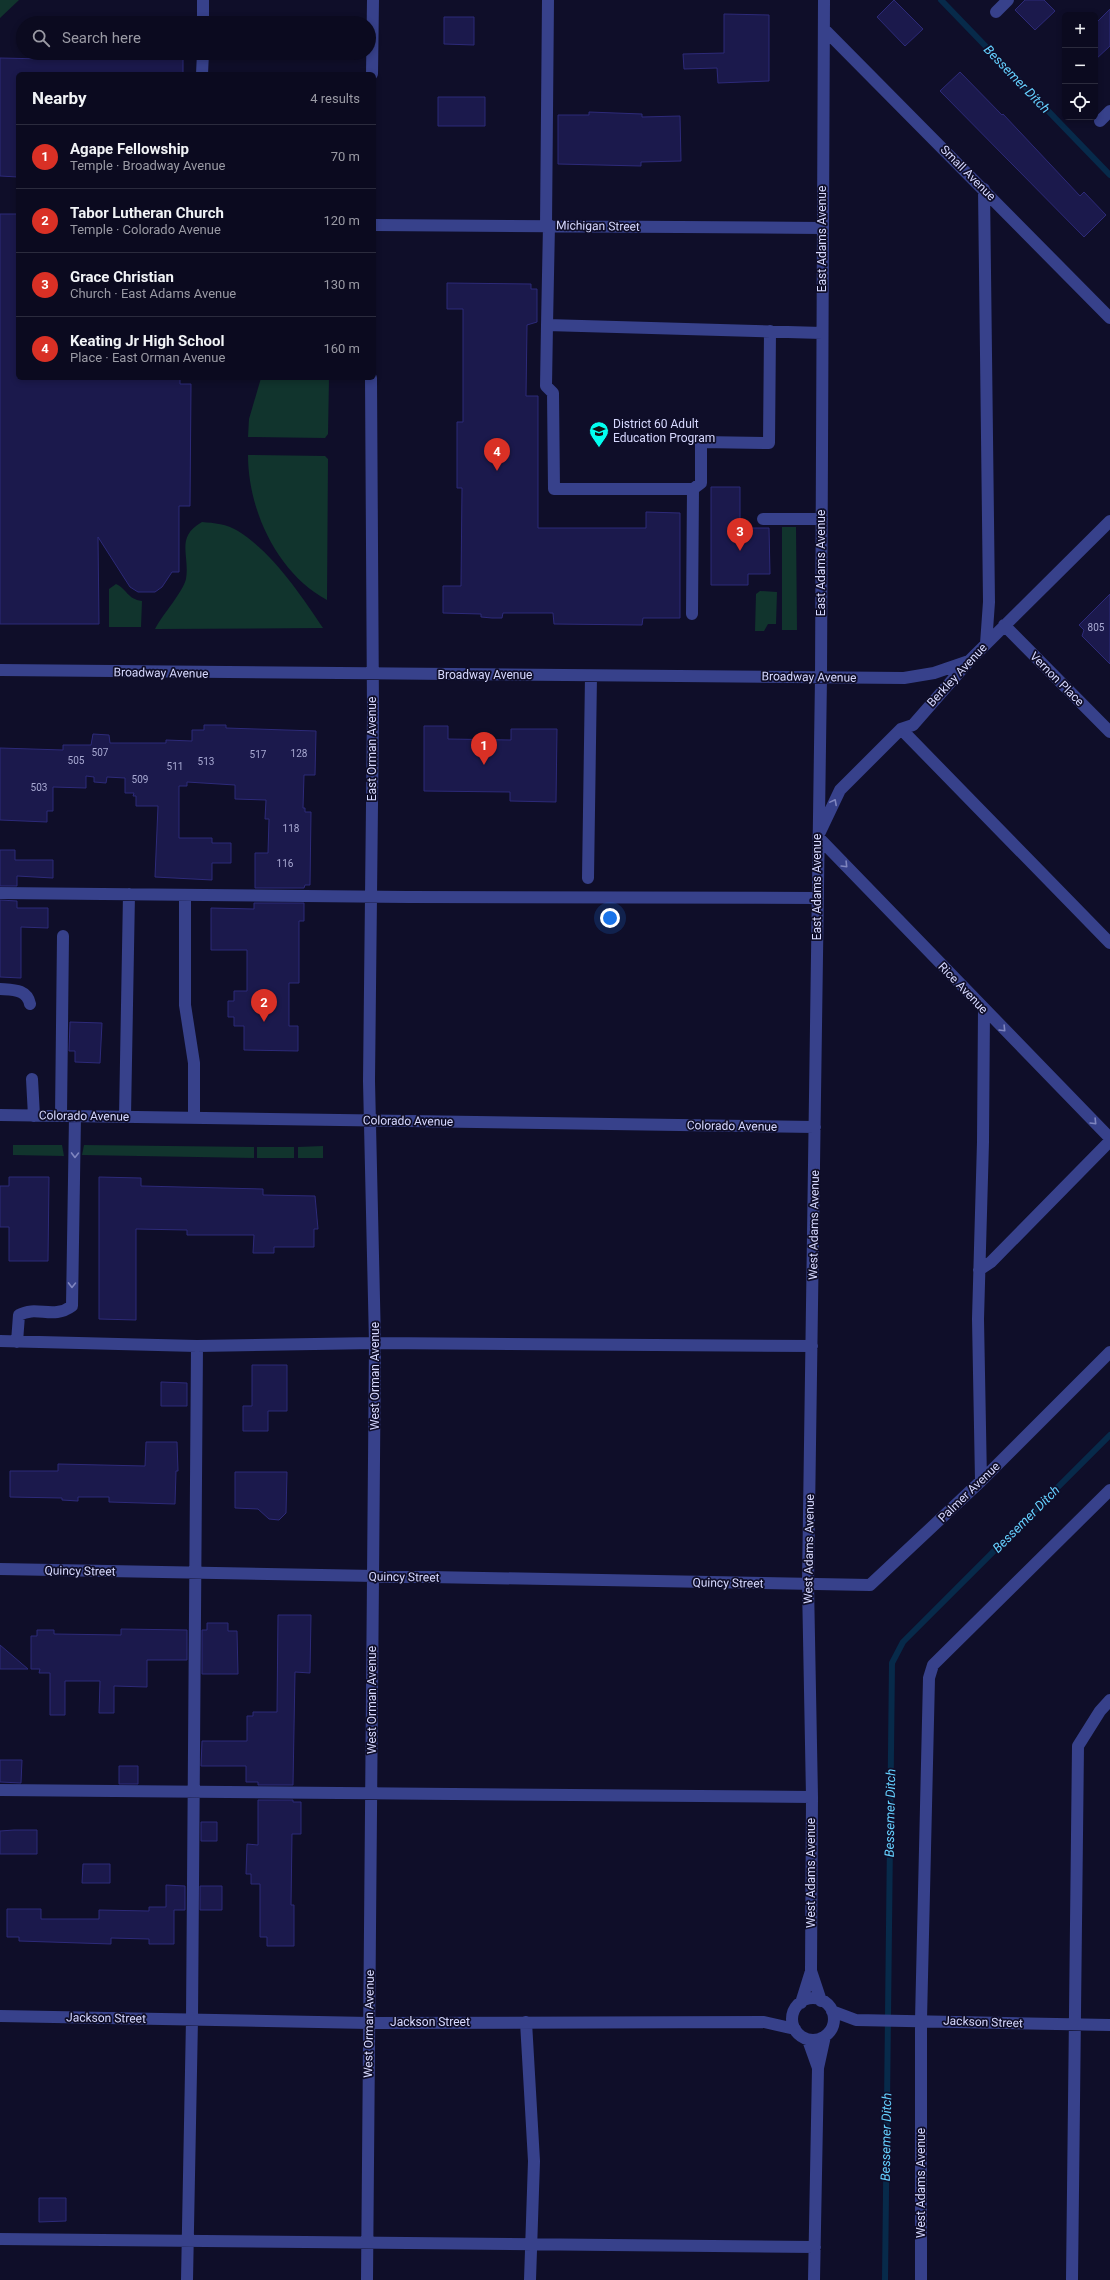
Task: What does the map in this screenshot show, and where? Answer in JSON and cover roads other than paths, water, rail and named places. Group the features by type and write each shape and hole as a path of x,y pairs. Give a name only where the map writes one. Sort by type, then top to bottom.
{"street":[{"path":"203,0 203,16"},
{"path":"373,0 373,16"},
{"path":"548,0 546,386 553,394 554,489 693,490 701,483 701,442 769,443 770,331"},
{"name":"East Adams Avenue","path":"815,1127 821,676 824,0"},
{"path":"996,12 1008,0"},
{"name":"Small Avenue","path":"824,30 1110,318"},
{"path":"202,72 203,60"},
{"path":"372,60 372,72"},
{"path":"1100,121 1110,111"},
{"path":"984,190 989,602 986,644"},
{"name":"Michigan Street","path":"376,225 822,228"},
{"path":"547,325 822,333"},
{"name":"East Orman Avenue","path":"370,1120 372,675 371,380"},
{"path":"692,614 693,490"},
{"path":"763,519 822,519"},
{"name":"Berkley Avenue","path":"818,837 840,790 901,729 913,725 968,661 1110,521"},
{"name":"Vernon Place","path":"1004,625 1109,729"},
{"name":"Broadway Avenue","path":"0,670 372,675 821,676 904,678 934,673 968,661"},
{"path":"588,878 591,676"},
{"path":"901,729 1110,943"},
{"name":"Rice Avenue","path":"818,837 1110,1139"},
{"path":"0,893 185,896 818,898"},
{"path":"125,1117 129,894"},
{"path":"185,896 186,1005 194,1063 194,1118"},
{"path":"61,1116 63,936"},
{"path":"0,990 22,992 26,995 30,1004"},
{"path":"981,1481 978,1319 984,1009"},
{"path":"32,1079 34,1116"},
{"name":"Colorado Avenue","path":"0,1115 815,1127"},
{"path":"16,1342 19,1315 25,1312 62,1312 72,1306 76,1116"},
{"name":"West Orman Avenue","path":"367,2280 375,1343 370,1120"},
{"name":"West Adams Avenue","path":"815,1127 808,1584 812,1797 811,1971 821,2001"},
{"path":"979,1270 991,1262 1110,1139"},
{"path":"0,1341 197,1346 375,1343 812,1346"},
{"path":"187,2280 192,2019 197,1346"},
{"name":"Palmer Avenue","path":"808,1584 870,1585 981,1481 1110,1352"},
{"name":"West Adams Avenue","path":"921,2280 921,2020 928,1678 932,1665 1110,1490"},
{"name":"Quincy Street","path":"0,1569 808,1584"},
{"path":"1072,2280 1073,2025 1078,1746 1100,1711 1110,1700"},
{"path":"0,1790 812,1797"},
{"name":"West Adams Avenue","path":"797,2008 811,1971"},
{"path":"814,2280 818,2068 834,2018 832,2011 827,2004 821,2001 812,1999 797,2008 795,2029 799,2035 808,2040 815,2040 829,2032"},
{"name":"Jackson Street","path":"764,2022 797,2008"},
{"name":"Jackson Street","path":"832,2011 859,2020 921,2020 1110,2025"},
{"name":"Jackson Street","path":"0,2016 369,2023 764,2022 795,2029"},
{"name":"Jackson Street","path":"829,2032 859,2020"},
{"path":"526,2022 534,2161 530,2280"},
{"path":"808,2040 818,2068"},
{"path":"0,2239 367,2244 815,2247"}],"waterway":[{"name":"Bessemer Ditch","path":"941,0 1110,175"},
{"name":"Bessemer Ditch","path":"885,2280 892,1663 903,1642 1110,1435"}],"place":[{"name":"District 60 Adult Education Program","path":"599,448"},
{"name":"Keating Jr High School","path":"497,471"},
{"name":"Grace Christian","path":"740,551"},
{"name":"Agape Fellowship","path":"484,765"},
{"name":"Tabor Lutheran Church","path":"264,1022"}]}
